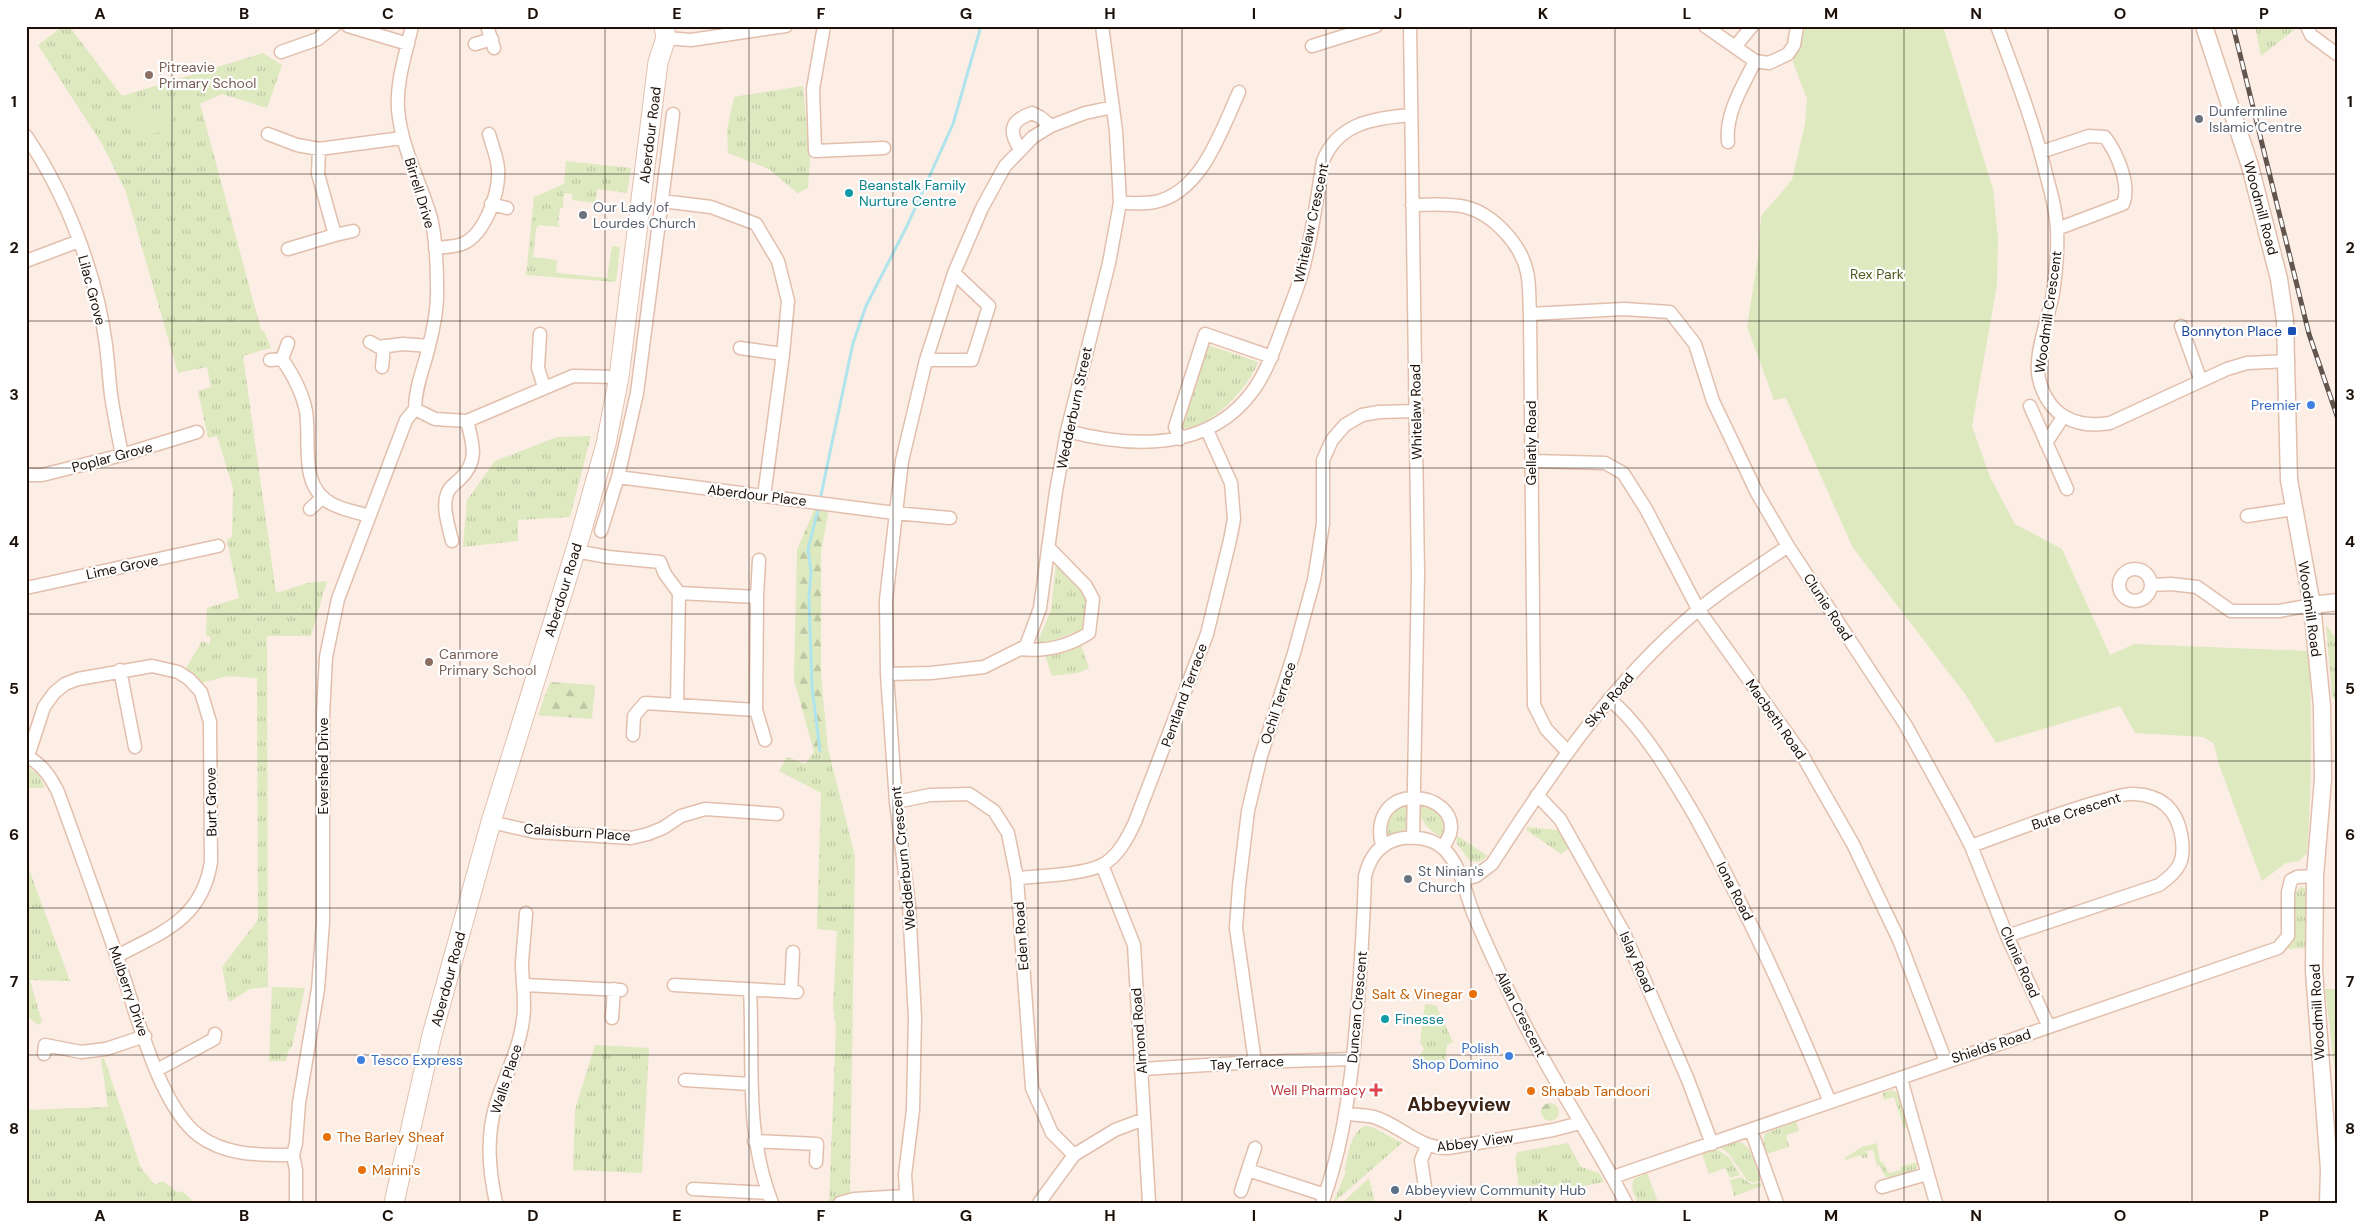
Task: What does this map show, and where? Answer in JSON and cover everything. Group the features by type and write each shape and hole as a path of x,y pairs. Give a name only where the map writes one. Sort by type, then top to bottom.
{"main road":[{"name":"Aberdour Road","path":"394,1203 432,1035 491,822 606,444 619,377 658,62 665,32"}],"street":[{"path":"281,52 318,39 334,26"},
{"path":"348,26 408,44"},
{"name":"Birrell Drive","path":"412,26 398,93 402,138 431,218 435,248 437,288 429,346"},
{"path":"476,44 493,43 488,26"},
{"path":"665,32 691,40 786,26"},
{"path":"824,26 813,89 815,151 884,148"},
{"name":"Wedderburn Street","path":"1020,649 1026,646 1040,608 1067,431 1109,263 1120,204 1113,107 1102,26"},
{"path":"1312,46 1376,26"},
{"name":"Whitelaw Road","path":"1410,26 1417,411 1418,593 1413,838"},
{"path":"1704,26 1755,61 1769,63 1788,54 1794,45 1797,26"},
{"path":"1735,47 1752,26"},
{"name":"Woodmill Crescent","path":"1997,26 2036,130 2052,199 2057,229 2053,292 2039,358 2038,377 2046,398 2063,417"},
{"name":"Woodmill Road","path":"2204,26 2250,166 2280,279 2288,361 2289,480 2312,605 2322,706 2323,779 2315,876 2315,998 2333,1170 2328,1203"},
{"path":"2307,26 2311,35 2338,55"},
{"path":"1728,142 1728,122 1731,112 1755,61"},
{"path":"1120,204 1156,202 1185,187 1208,160 1239,92"},
{"name":"Wedderburn Crescent","path":"906,1199 906,1163 914,1110 915,1018 909,905 896,802 887,674 886,600 902,462 926,360 954,273 982,208 1005,166 1033,137 1051,126 1085,113 1113,107"},
{"path":"1020,150 1012,136 1013,126 1021,117 1032,113 1051,126"},
{"name":"Aberdour Road","path":"601,531 618,478 638,393 673,114"},
{"name":"Whitelaw Crescent","path":"1067,431 1100,440 1163,442 1180,439 1207,430 1241,405 1252,392 1272,357 1302,273 1323,161 1329,147 1342,134 1358,125 1379,117 1411,115"},
{"path":"268,134 297,145 319,149 402,138"},
{"path":"435,248 460,245 472,239 480,232 498,179 498,166 489,134"},
{"name":"Lilac Grove","path":"26,136 43,161 79,241 96,295 106,345 111,396 122,455"},
{"path":"2041,152 2089,136 2106,137 2113,147 2122,175 2126,196 2123,204 2057,229"},
{"path":"649,144 669,146"},
{"path":"319,149 318,174 336,236"},
{"path":"662,202 711,207 756,224 778,260 788,301 783,354 764,496"},
{"path":"491,204 507,208"},
{"name":"Gellatly Road","path":"1412,205 1466,207 1480,212 1494,222 1515,245 1522,257 1527,272 1530,314 1534,705 1546,729 1567,751"},
{"path":"288,249 353,231"},
{"path":"26,261 79,241"},
{"path":"926,360 972,360 990,306 954,273"},
{"name":"Clunie Road","path":"1530,314 1624,309 1670,312 1694,344 1713,401 1757,493 1788,546 1905,724 1971,846 2007,936 2049,1027"},
{"path":"2181,326 2201,381"},
{"path":"540,334 538,368 544,387"},
{"path":"1180,439 1174,427 1205,334 1272,357"},
{"path":"370,342 379,347 403,344 429,346"},
{"path":"288,343 276,359 294,377 302,396 306,414 308,466 313,481 323,497 331,504 369,516"},
{"path":"382,367 384,346"},
{"name":"Evershed Drive","path":"296,1203 296,1170 293,1156 296,1143 298,1103 318,989 322,932 323,715 326,657 336,606 406,420 415,409 415,394 429,346"},
{"path":"740,348 783,354"},
{"path":"2046,443 2063,417 2073,422 2096,426 2110,423 2227,369 2247,364 2288,361"},
{"path":"415,409 435,419 467,421 572,376 619,377"},
{"path":"2030,406 2067,489"},
{"name":"Ochil Terrace","path":"1254,1062 1236,928 1239,886 1248,812 1261,756 1294,653 1314,580 1323,524 1323,460 1332,440 1345,425 1362,415 1380,412 1417,411"},
{"path":"452,541 446,507 447,494 451,487 466,474 474,457 474,448 467,421"},
{"name":"Pentland Terrace","path":"1102,865 1115,854 1127,838 1154,776 1207,634 1230,540 1234,519 1231,483 1207,430"},
{"name":"Poplar Grove","path":"26,475 42,475 122,455 197,432"},
{"name":"Macbeth Road","path":"1532,461 1606,463 1623,473 1646,509 1698,609 1801,753 1853,844 1899,940 1946,1062"},
{"name":"Aberdour Place","path":"618,478 895,513"},
{"path":"310,509 323,497"},
{"path":"2248,516 2294,509"},
{"path":"895,513 950,518"},
{"name":"Lime Grove","path":"26,588 218,546"},
{"name":"Skye Road","path":"1462,880 1476,876 1492,864 1567,751 1609,699 1651,653 1698,609 1788,546"},
{"path":"887,674 931,673 984,667 1020,649 1040,651 1078,640 1089,633 1093,599 1086,586 1048,547"},
{"path":"575,551 608,557 655,560 660,562 665,574 679,593 677,705"},
{"path":"759,560 756,710 765,740"},
{"path":"2152,585 2171,584 2197,587 2231,611 2279,611 2338,602"},
{"path":"679,593 757,597"},
{"name":"Burt Grove","path":"27,756 44,707 65,684 78,679 120,670 152,666 166,668 189,679 201,692 210,722 211,862 203,892 189,912 168,930 117,956"},
{"path":"120,670 137,738"},
{"name":"Iona Road","path":"1609,699 1622,710 1675,782 1734,887 1770,961 1830,1102"},
{"path":"633,735 634,716 645,703 756,710"},
{"name":"Mulberry Drive","path":"27,756 41,766 51,778 58,792 144,1036 174,1107 184,1122 213,1144 251,1155 293,1156"},
{"name":"Bute Crescent","path":"1971,846 2093,803 2132,793 2151,796 2170,806 2179,827 2184,850 2179,866 2171,876 2159,885 2007,936"},
{"name":"Eden Road","path":"896,802 930,795 969,794 994,811 1008,832 1017,878 1032,1088 1052,1133 1074,1155"},
{"name":"Islay Road","path":"1537,795 1560,819 1624,933 1684,1071 1712,1144"},
{"path":"1415,798 1430,800 1443,808 1450,824 1450,834 1443,848 1425,839 1413,838 1399,840 1382,846 1379,826 1385,812 1397,801 1415,798"},
{"name":"Calaisburn Place","path":"491,822 535,832 631,838 663,828 681,816 699,810 778,814"},
{"name":"Duncan Crescent","path":"1324,1199 1342,1139 1347,1114 1362,961 1365,876 1368,865 1382,846"},
{"name":"Allan Crescent","path":"1443,848 1452,858 1473,913 1520,1016 1626,1203"},
{"path":"1017,878 1064,874 1102,865"},
{"name":"Almond Road","path":"1102,865 1134,945 1149,1203"},
{"name":"Shields Road","path":"1613,1178 2278,948 2288,936 2288,892 2291,880 2298,877 2315,876"},
{"name":"Walls Place","path":"496,1203 490,1164 490,1133 496,1106 518,1043 526,1002 522,965 526,914"},
{"path":"674,985 794,992 793,952"},
{"path":"524,985 618,990 612,1018"},
{"path":"693,1189 770,1198 754,1141 750,1084 753,1039 750,990"},
{"path":"157,1070 214,1039 215,1034"},
{"path":"45,1045 81,1052 106,1049 144,1036"},
{"name":"Tay Terrace","path":"1142,1070 1254,1062 1352,1059"},
{"path":"1901,1079 1936,1203"},
{"path":"685,1080 750,1084"},
{"name":"Abbey View","path":"1347,1114 1375,1118 1396,1127 1427,1146 1448,1148 1536,1133 1580,1123"},
{"path":"1039,1203 1074,1155 1114,1130 1144,1119"},
{"path":"1751,1130 1777,1203"},
{"path":"754,1141 817,1144 816,1162"},
{"path":"1425,1187 1421,1160 1427,1146"},
{"path":"1241,1191 1255,1148"},
{"path":"1248,1170 1324,1199"},
{"path":"1882,1187 1927,1174"},
{"path":"840,1203 854,1200 906,1199"}],"green space":[{"path":"63,26 69,26 122,96 263,53 282,65 267,108 222,94 200,104 261,330 265,333 271,348 243,356 276,593 308,583 327,581 311,636 267,636 268,987 250,989 229,1002 222,967 258,920 257,678 228,676 201,683 185,670 202,641 209,644 211,638 206,635 207,608 239,598 227,540 232,537 233,488 217,436 208,438 198,391 211,387 207,367 178,373 126,192 102,144 38,45"},
{"name":"Rex Park","path":"1800,26 1943,26 1993,189 1998,238 1997,285 1972,426 1990,477 2015,524 2062,549 2110,655 2134,644 2309,651 2311,752 2309,828 2307,853 2299,861 2286,863 2262,881 2219,765 2214,744 2204,737 2135,733 2120,706 1996,743 1965,694 1853,548 1786,398 1774,400 1747,327 1758,257 1761,216 1792,180 1805,124 1807,99 1793,62"},
{"path":"2255,26 2299,26 2261,56"},
{"path":"803,86 810,159 808,188 797,193 769,169 728,153 727,130 734,97"},
{"path":"148,100 150,118 172,115 174,131 135,135 131,102"},
{"path":"566,161 631,168 627,193 598,189 595,203 572,200 572,194 564,193 563,208 560,208 558,223 560,227 539,225 536,229 533,257 557,260 556,272 558,273 607,278 612,246 620,247 616,282 526,275 534,197 564,184"},
{"path":"1208,345 1258,362 1247,383 1217,414 1194,426 1183,428 1181,424"},
{"path":"591,436 570,517 518,520 518,541 463,547 467,500 495,461 557,437"},
{"path":"815,508 829,509 821,552 821,676 828,749 814,752 794,680 797,550"},
{"path":"1056,563 1087,593 1085,625 1082,630 1036,646 1051,610"},
{"path":"2326,625 2338,641 2338,703 2332,697"},
{"path":"1081,644 1089,668 1078,673 1052,676 1045,655"},
{"path":"550,682 595,685 592,719 538,715"},
{"path":"828,749 855,856 850,1195 829,1203 836,1028 833,1008 837,931 817,929 821,793 779,771 787,757 805,764 814,752"},
{"path":"26,766 39,775 45,788 26,788"},
{"path":"1408,802 1408,829 1385,838 1387,826 1392,817 1398,809"},
{"path":"1424,803 1440,817 1444,839 1434,833 1422,819 1420,814"},
{"path":"1527,827 1559,830 1569,848 1561,854 1526,830"},
{"path":"1456,835 1488,856 1479,862 1470,861 1457,844"},
{"path":"26,861 70,981 30,980 42,1022 39,1025 26,1016"},
{"path":"2301,887 2307,889 2305,948 2284,949 2289,944 2294,931 2295,892"},
{"path":"272,987 305,988 292,1047 288,1051 286,1061 269,1061"},
{"path":"2325,989 2338,989 2338,1097"},
{"path":"1425,1004 1436,1005 1453,1042 1447,1045 1445,1063 1449,1065 1440,1072 1418,1059 1424,1049 1420,1043"},
{"path":"595,1045 649,1048 642,1173 573,1170 575,1110"},
{"path":"104,1058 141,1168 155,1185 163,1181 178,1193 182,1191 195,1203 26,1203 26,1110 108,1107 101,1059"},
{"path":"1892,1090 1902,1101 1909,1127 1904,1128 1894,1097 1884,1100 1882,1093"},
{"path":"1546,1103 1554,1103 1559,1108 1557,1119 1546,1121 1541,1116 1541,1108"},
{"path":"1796,1121 1799,1131 1786,1135 1789,1147 1766,1154 1763,1140 1765,1134"},
{"path":"1365,1126 1372,1127 1402,1143 1333,1203 1346,1171 1350,1145 1356,1133"},
{"path":"1739,1142 1748,1147 1753,1157 1760,1180 1754,1183 1747,1180 1729,1154 1720,1147"},
{"path":"1568,1143 1581,1167 1599,1173 1604,1182 1520,1198 1515,1157 1518,1152"},
{"path":"1877,1143 1880,1162 1883,1162 1889,1173 1901,1170 1900,1167 1918,1162 1917,1168 1911,1171 1912,1174 1890,1179 1885,1176 1880,1166 1877,1166 1873,1150 1866,1151 1868,1157 1862,1158 1861,1155 1845,1160 1845,1158 1862,1147"},
{"path":"1716,1149 1729,1157 1740,1175 1730,1178 1725,1168 1709,1174 1702,1154"},
{"path":"1647,1173 1657,1203 1638,1203 1632,1188 1634,1179"},
{"path":"1741,1177 1751,1184 1761,1183 1762,1186 1734,1196 1730,1180"},
{"path":"1369,1178 1375,1203 1342,1203"}],"waterway":[{"path":"820,500 853,343 866,306 907,226 953,124 981,26"},
{"path":"819,506 808,549 811,572 809,596 812,687 820,751"}],"railway":[{"path":"2233,26 2309,334 2338,419"}],"place":[{"name":"Pitreavie Primary School","path":"149,75"},
{"name":"Dunfermline Islamic Centre","path":"2199,119"},
{"name":"Beanstalk Family Nurture Centre","path":"849,193"},
{"name":"Our Lady of Lourdes Church","path":"583,215"},
{"name":"Bonnyton Place","path":"2292,331"},
{"name":"Premier","path":"2311,405"},
{"name":"Canmore Primary School","path":"429,662"},
{"name":"St Ninian's Church","path":"1408,879"},
{"name":"Salt & Vinegar","path":"1473,994"},
{"name":"Finesse","path":"1385,1019"},
{"name":"Polish Shop Domino","path":"1509,1056"},
{"name":"Tesco Express","path":"361,1060"},
{"name":"Well Pharmacy","path":"1376,1090"},
{"name":"Shabab Tandoori","path":"1531,1091"},
{"name":"The Barley Sheaf","path":"327,1137"},
{"name":"Marini's","path":"362,1170"},
{"name":"Abbeyview Community Hub","path":"1395,1190"}],"district":[{"name":"Abbeyview","path":"1459,1104"}]}
